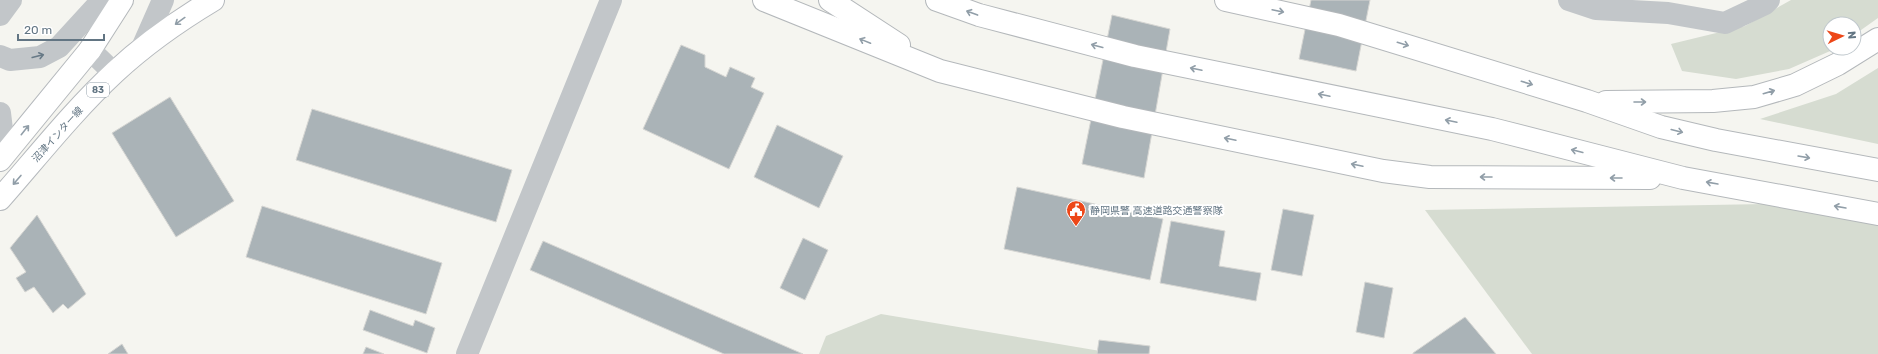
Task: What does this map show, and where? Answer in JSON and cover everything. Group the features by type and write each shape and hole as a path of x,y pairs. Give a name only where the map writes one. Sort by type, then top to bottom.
{"main road":[{"path":"0,160 90,50 122,0"},
{"name":"沼津インター線","path":"0,199 74,114 114,73 140,50 185,17 213,0"},
{"path":"764,0 940,71 1123,117 1383,171 1430,177 1683,178"},
{"path":"830,0 940,71"},
{"path":"937,0 979,15 1135,56 1492,129 1683,178 1874,213"},
{"path":"1226,0 1339,25 1587,102 1661,127 1716,140 1878,170"},
{"path":"1587,102 1713,101 1754,97 1795,85 1838,64 1878,39"}],"street":[{"path":"0,15 11,0"},
{"path":"0,56 10,60 40,57 59,48 102,0"},
{"path":"140,50 162,0"},
{"path":"467,354 611,0"},
{"path":"1569,0 1596,9 1666,7 1725,23 1765,4 1769,0"},
{"path":"90,50 114,73"},
{"path":"0,113 3,138 0,147"}],"shaded area":[{"path":"1791,0 1878,0 1878,18 1862,29 1862,16 1822,16 1822,55 1789,69 1736,79 1682,71 1671,44 1745,26"},
{"path":"1878,68 1878,144 1760,119 1836,94"},
{"path":"1818,203 1878,219 1878,354 1532,354 1425,210"},
{"path":"881,314 1118,354 819,354 826,336"}],"building":[{"path":"1311,0 1370,0 1356,71 1299,59"},
{"path":"1112,15 1170,29 1144,178 1082,164"},
{"path":"681,45 705,55 705,67 726,77 730,67 755,78 751,87 764,93 729,169 643,129"},
{"path":"170,97 234,201 176,237 112,133"},
{"path":"312,109 512,170 496,222 296,160"},
{"path":"777,125 843,156 819,208 754,177"},
{"path":"1017,187 1163,219 1150,280 1004,249"},
{"path":"262,206 442,263 426,314 246,257"},
{"path":"1283,209 1314,215 1302,276 1271,270"},
{"path":"37,215 86,294 68,309 63,304 53,313 34,287 25,292 16,278 26,272 10,248"},
{"path":"1171,221 1225,231 1219,266 1261,273 1256,301 1160,283"},
{"path":"803,238 828,250 805,300 780,288"},
{"path":"543,241 803,354 724,354 530,270"},
{"path":"1365,282 1393,288 1384,338 1356,332"},
{"path":"370,310 413,326 415,320 435,328 427,353 363,330"},
{"path":"1465,317 1496,354 1413,354 1413,353"},
{"path":"1099,340 1150,346 1149,354 1097,354"},
{"path":"122,344 128,354 108,354"},
{"path":"366,347 384,354 363,354"}],"place":[{"name":"静岡県警 高速道路交通警察隊","path":"1076,227"}]}
